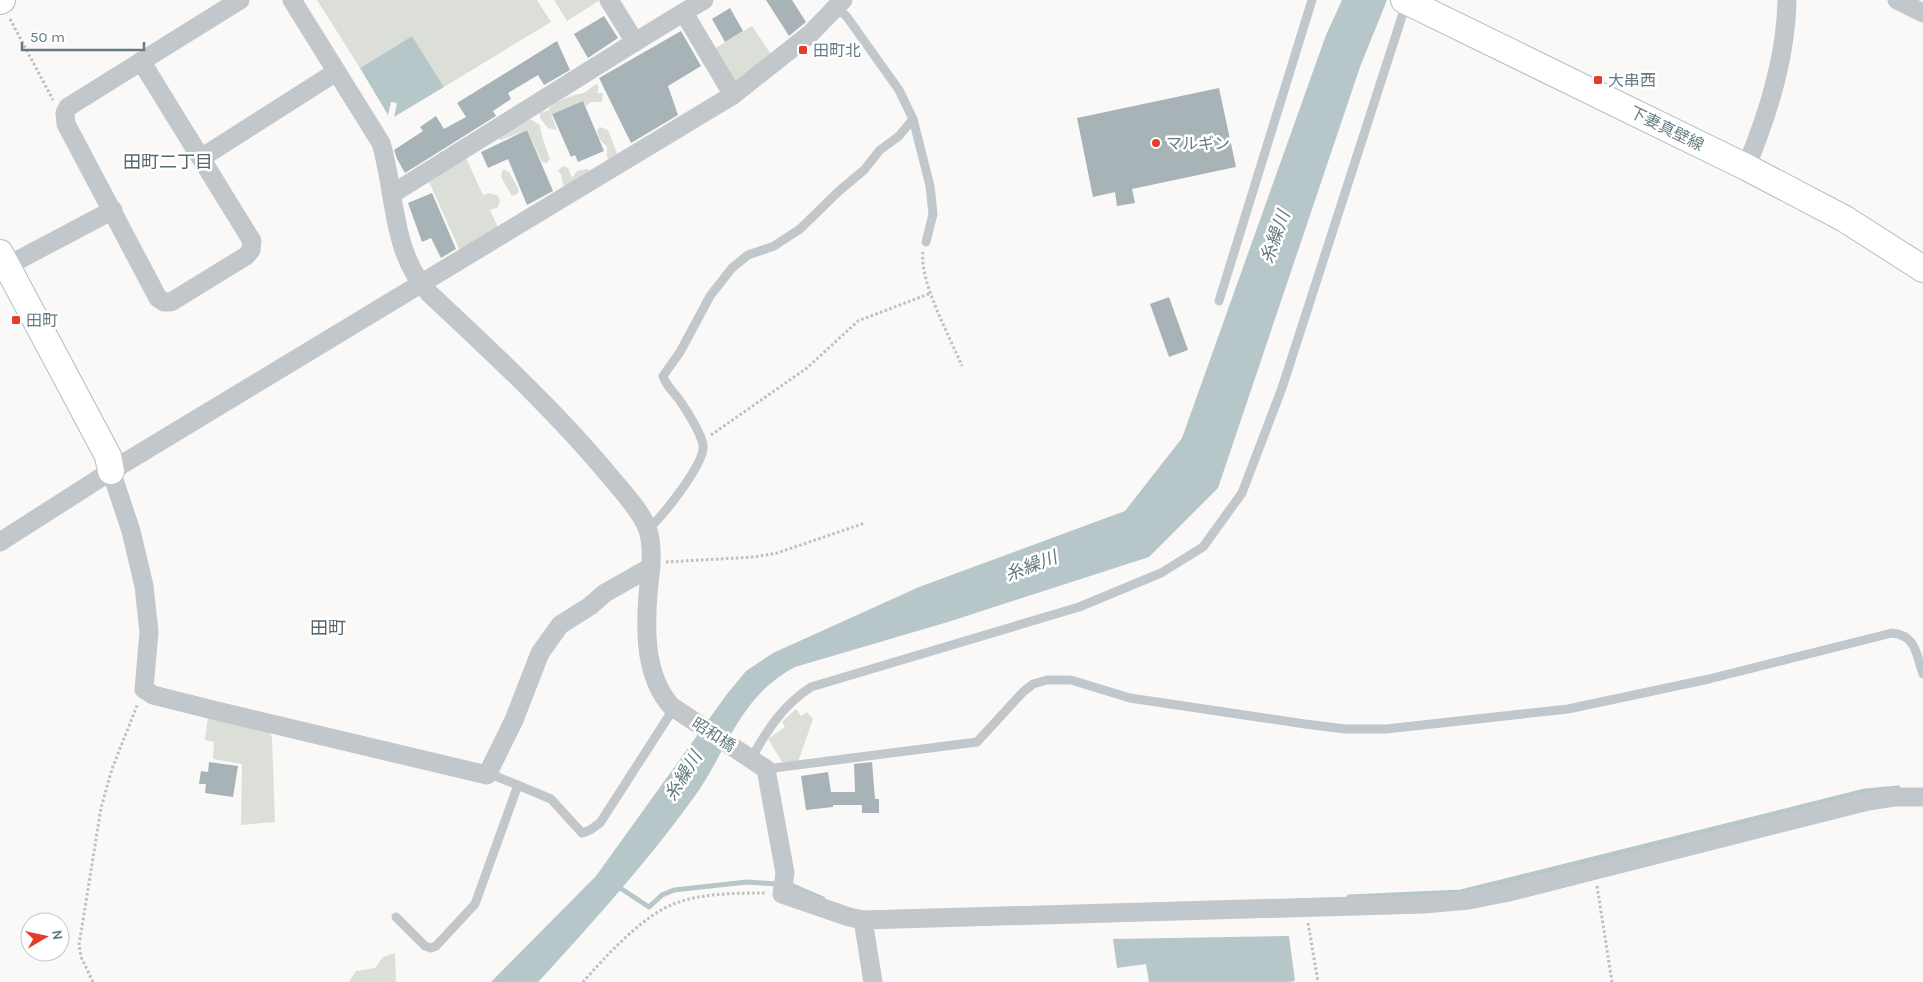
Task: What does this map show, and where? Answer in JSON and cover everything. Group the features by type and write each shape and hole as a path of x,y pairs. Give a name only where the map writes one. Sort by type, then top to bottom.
{"main road":[{"name":"下妻真壁線","path":"1406,0 1746,167 1845,219 1923,269"},
{"path":"3,260 108,456 111,471"}],"street":[{"path":"141,61 249,233 252,241 251,250 246,256 171,302 164,302 158,298 66,124 65,113 68,108 141,61 240,0"},
{"path":"292,0 382,143 388,164 403,247 412,272 421,285 591,453 628,499 648,530"},
{"path":"609,0 635,42"},
{"path":"392,194 704,0"},
{"path":"1746,167 1766,120 1783,45 1788,0"},
{"path":"1897,0 1923,13"},
{"path":"0,542 111,471 732,95 779,60 840,3"},
{"path":"684,13 732,95"},
{"path":"201,158 336,72"},
{"path":"3,260 112,210"},
{"path":"111,471 131,531 144,586 149,632 144,688 153,695 434,764 487,775 514,720 540,653 560,625 590,606 605,593 651,565"},
{"name":"昭和橋","path":"648,530 651,565 647,626 650,664 661,695 678,711 754,761"},
{"path":"754,761 784,886 849,917 863,920 1306,908 1424,904 1469,900 1508,892 1868,801 1894,797 1923,797"},
{"path":"863,920 873,982"}],"lane":[{"path":"1219,300 1312,0"},
{"path":"1406,0 1275,406 1242,493 1203,547 1161,573 1079,607 810,687 785,708 769,728 754,761 977,742 1022,692 1034,684 1047,680 1071,680 1130,698 1304,724 1353,729 1386,729 1568,709 1709,679 1892,632 1902,634 1911,641 1923,674"},
{"path":"840,3 847,17 900,90 913,119 930,186 934,214 926,242"},
{"path":"648,530 657,522 700,462 703,453 702,440 678,396 664,381 663,376 680,352 710,296 732,268 748,255 774,246 800,229 839,191 864,170 880,150 899,136 913,119"},
{"path":"487,775 551,799 582,832 590,830 600,823 678,711"},
{"path":"396,917 425,946 431,948 436,946 475,904 518,786"}],"path":[{"path":"3,6 55,104 65,113"},
{"path":"926,242 922,267 962,366"},
{"path":"702,440 726,426 808,368 858,321 931,293"},
{"path":"651,565 754,558 777,553 865,523"},
{"path":"93,982 79,945 93,848 108,782 144,688"},
{"path":"1594,870 1612,982"},
{"path":"583,982 629,935 674,903 688,899 750,893 784,886"},
{"path":"1306,908 1318,982"}],"shaded area":[{"path":"317,0 537,0 551,22 444,87 412,36 360,68"},
{"path":"554,0 600,0 567,21"},
{"path":"752,26 773,57 741,81 729,79 712,50"},
{"path":"597,84 599,87 597,93 603,93 602,102 591,102 586,106 583,101 551,114 557,130 548,128 540,118 540,112 548,111 558,101 585,92"},
{"path":"530,119 540,125 550,159 547,163 542,162 527,130 501,140 497,138"},
{"path":"600,127 608,130 618,156 611,161 607,157 607,146 598,135 597,130"},
{"path":"466,158 483,195 490,193 498,196 500,200 498,207 490,210 499,230 461,253 429,182"},
{"path":"563,166 568,168 572,178 577,171 587,169 590,171 567,188 563,185 561,174 558,171"},
{"path":"503,169 509,172 519,190 517,194 512,196 501,177"},
{"path":"796,709 801,716 807,712 813,719 798,762 782,762 768,739 785,727 782,722"},
{"path":"208,717 269,732 272,737 275,822 241,825 242,764 213,759 214,742 205,740"},
{"path":"395,953 396,982 349,982 356,971 375,968 383,957"}],"water":[{"name":"糸繰川","path":"1342,0 1387,0 1360,67 1218,488 1149,557 948,622 795,667 775,680 759,694 746,710 692,800 619,891 542,978 538,982 491,982 596,876 727,694 746,671 773,653 919,587 1125,511 1182,438 1326,35"},
{"path":"412,36 444,87 394,117 397,103 391,102 388,115 360,68"},
{"path":"1289,936 1295,981 1288,982 1149,982 1146,964 1117,968 1113,939"}],"building":[{"path":"766,0 792,0 806,22 789,36"},
{"path":"730,8 743,31 725,42 712,19"},
{"path":"604,16 618,38 588,58 574,34"},
{"path":"681,31 701,66 668,86 678,115 631,143 599,78"},
{"path":"557,41 570,70 544,85 538,75 508,93 511,99 493,111 496,116 405,173 394,150 423,131 420,127 436,116 444,129 466,117 457,103"},
{"name":"マルギン","path":"1219,88 1236,167 1132,189 1135,203 1117,206 1115,192 1093,197 1077,118"},
{"path":"583,101 604,151 578,162 575,155 571,157 552,114"},
{"path":"527,130 553,191 527,205 508,159 488,168 481,152"},
{"path":"432,193 456,249 441,258 431,238 422,242 408,203"},
{"path":"1169,297 1188,350 1169,357 1150,304"},
{"path":"209,762 238,766 233,797 205,793 206,784 199,784 201,771 208,772"},
{"path":"872,762 875,799 879,799 879,813 862,813 862,805 833,805 833,807 806,810 801,776 828,772 831,792 855,792 854,764"}],"waterway":[{"path":"1349,897 1461,892 1865,791 1898,788"},
{"path":"617,886 649,907 662,895 674,890 747,882 791,885 823,899"}],"place":[{"name":"田町北","path":"803,50"},
{"name":"大串西","path":"1598,80"},
{"name":"マルギン","path":"1156,143"},
{"name":"田町","path":"16,320"}],"district":[{"name":"田町二丁目","path":"168,162"},
{"name":"田町","path":"328,628"}]}
